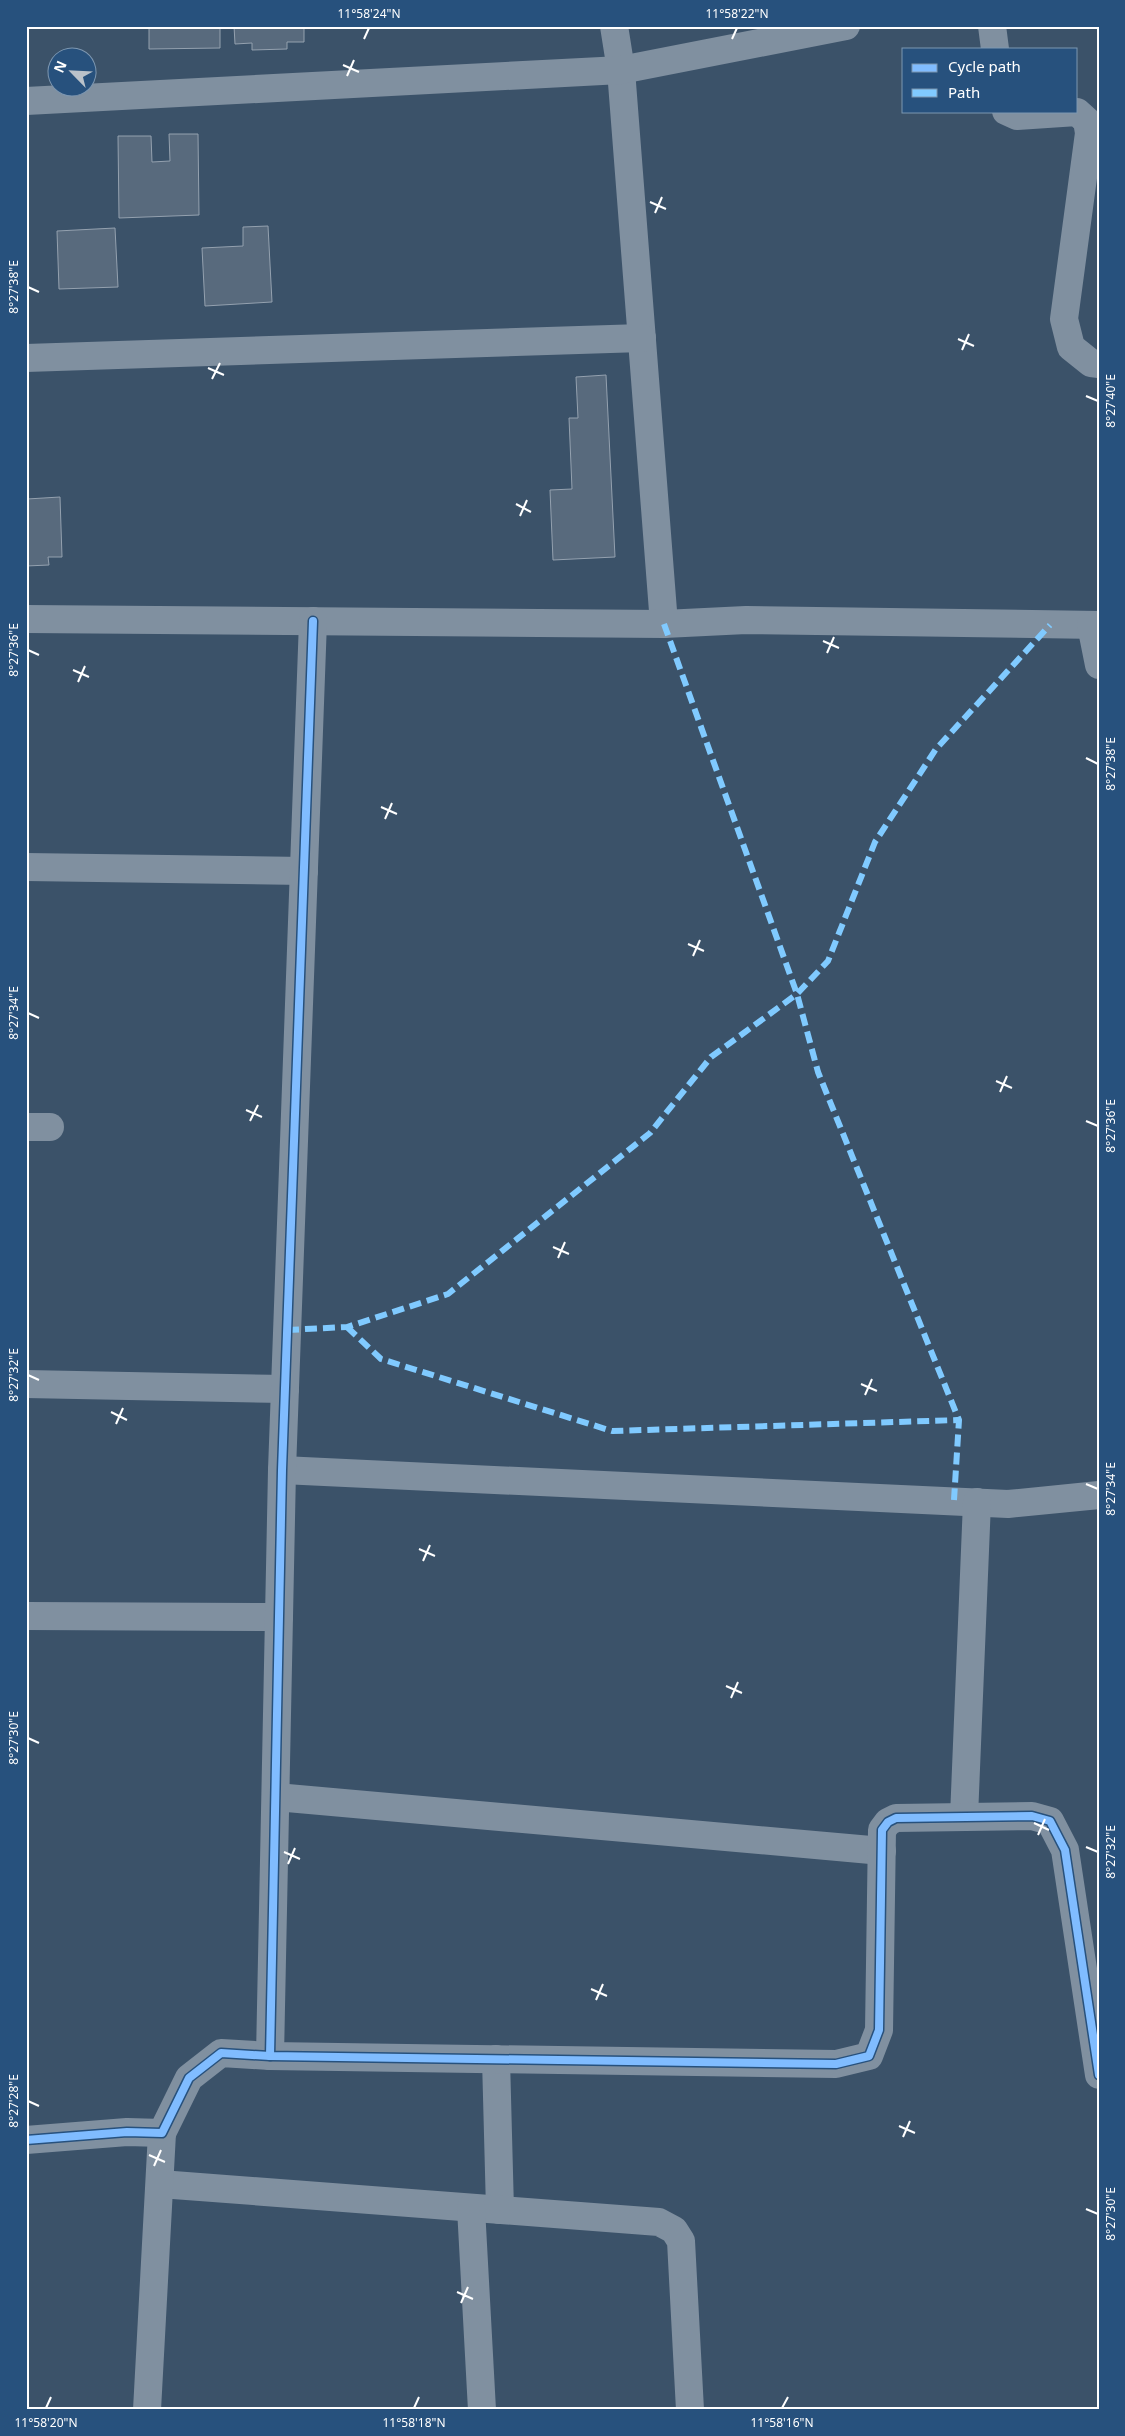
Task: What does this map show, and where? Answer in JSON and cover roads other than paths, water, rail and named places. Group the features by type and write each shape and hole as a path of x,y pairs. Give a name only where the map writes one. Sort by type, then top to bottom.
{"street":[{"path":"614,26 622,70 664,624"},
{"path":"26,101 622,70 846,26"},
{"path":"992,26 994,48"},
{"path":"1008,112 1017,116 1077,112 1087,121 1089,134 1064,319 1071,347 1091,363 1099,364"},
{"path":"26,358 642,338"},
{"path":"26,619 664,624 746,620 1095,625 1099,665"},
{"path":"270,2056 282,1470 313,621"},
{"path":"26,867 304,871"},
{"path":"26,1384 285,1389"},
{"path":"282,1470 1008,1504 1099,1495"},
{"path":"964,1817 977,1502"},
{"path":"26,1616 280,1617"},
{"path":"276,1797 882,1851"},
{"path":"148,2410 162,2133 189,2078 221,2053 270,2056 836,2064 869,2056 880,2030 882,1830 888,1822 896,1818 1032,1816 1050,1821 1065,1850 1094,2010 1099,2075"},
{"path":"496,2060 500,2210"},
{"path":"26,2140 127,2132 162,2133"},
{"path":"160,2184 659,2222 674,2230 681,2241 690,2410"},
{"path":"471,2208 482,2410"}]}
